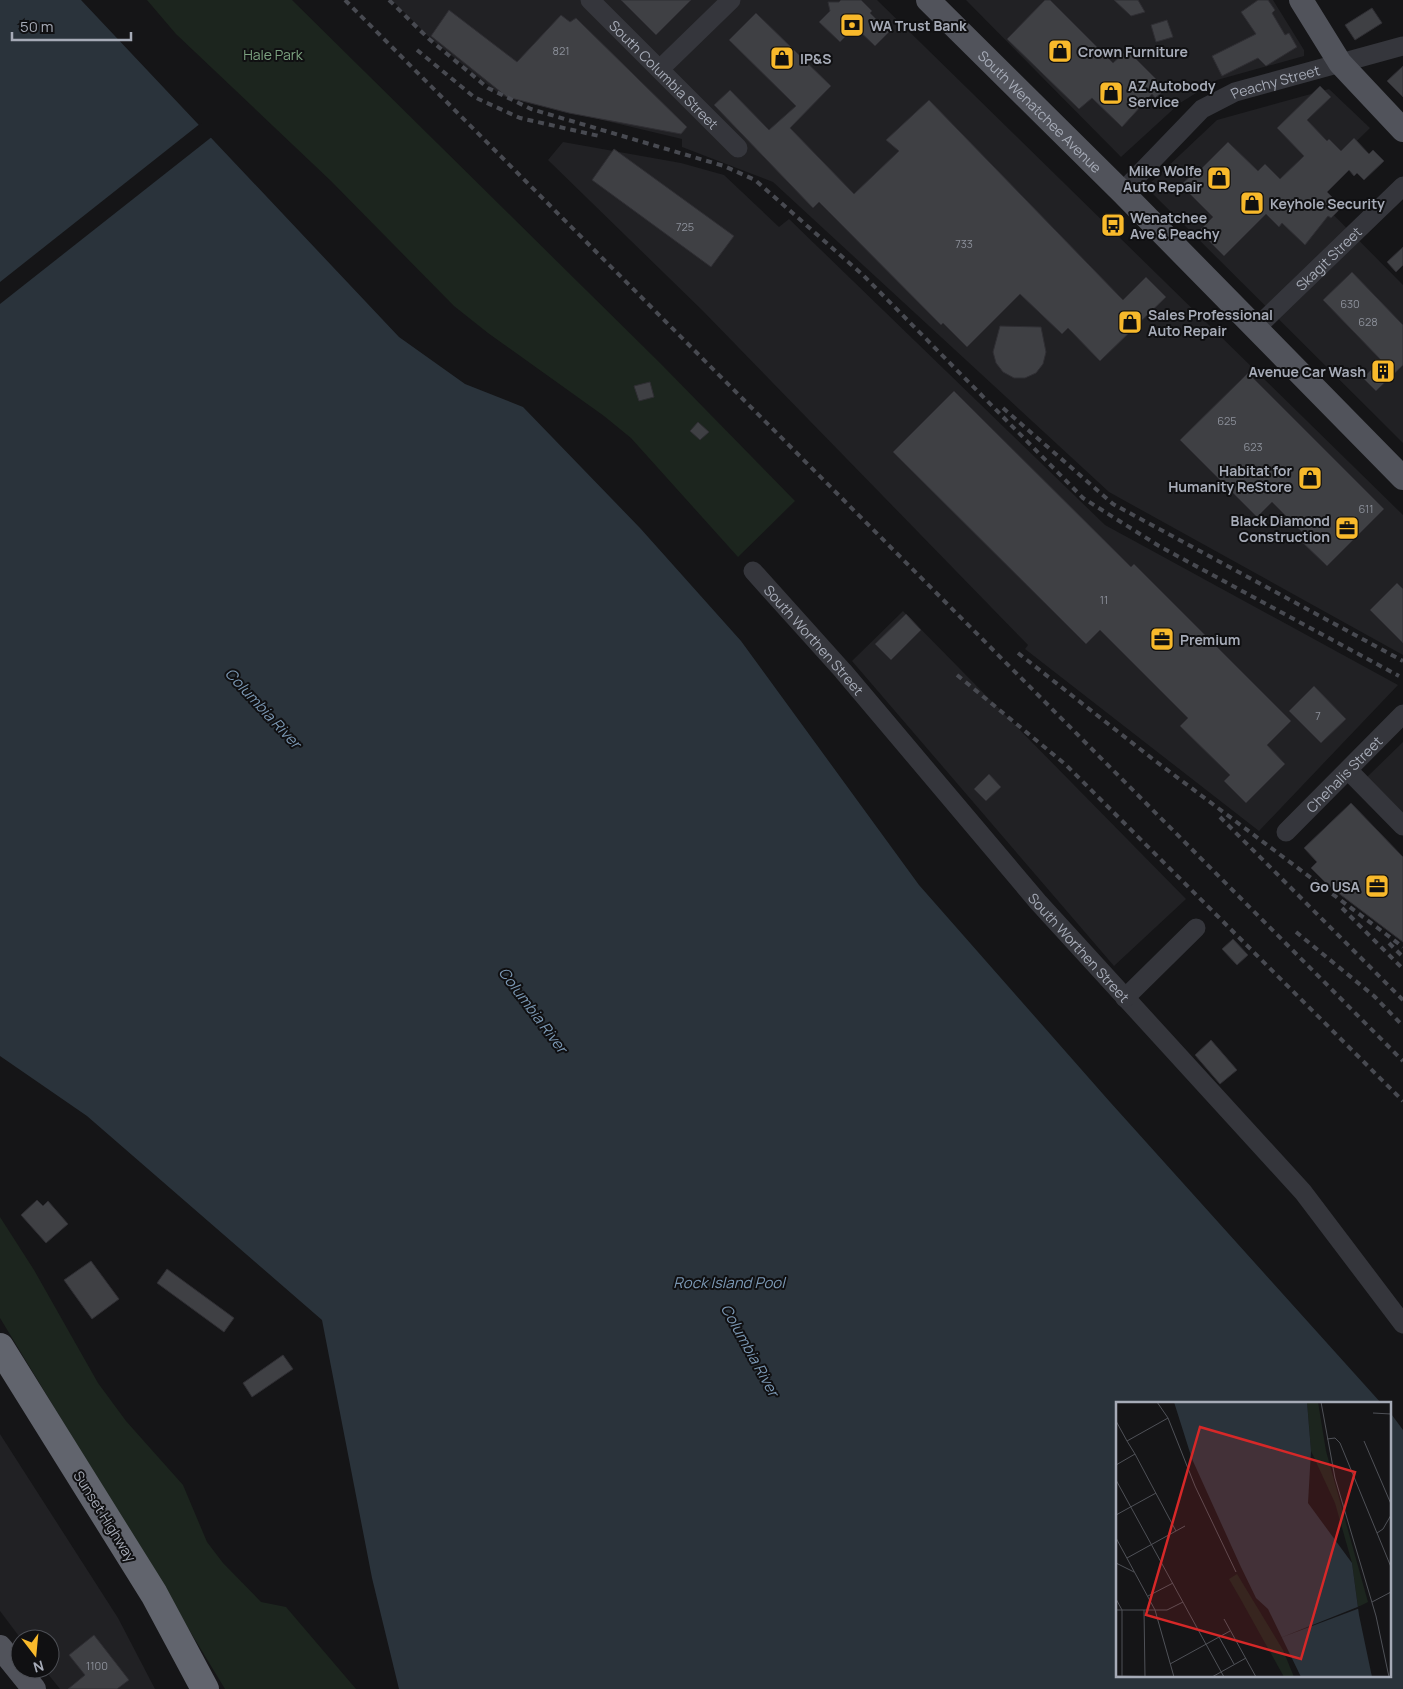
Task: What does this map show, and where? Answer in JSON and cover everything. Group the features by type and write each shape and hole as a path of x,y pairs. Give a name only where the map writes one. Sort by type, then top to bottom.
{"highway":[{"name":"Sunset Highway","path":"0,1347 154,1594 205,1689"}],"main road":[{"name":"South Wenatchee Avenue","path":"928,0 1122,192 1403,478"},
{"path":"1301,0 1340,63 1403,130"},
{"path":"0,1647 34,1689"}],"street":[{"name":"South Columbia Street","path":"590,0 738,148"},
{"path":"660,69 731,0"},
{"name":"Peachy Street","path":"1122,192 1202,109 1235,92 1403,46"},
{"name":"Skagit Street","path":"1255,329 1403,186"},
{"name":"South Worthen Street","path":"753,571 843,671 1038,902 1303,1192 1403,1324"},
{"name":"Chehalis Street","path":"1286,832 1403,714"},
{"path":"1348,770 1403,826"},
{"path":"1126,998 1196,928"}],"shaded area":[{"path":"392,0 877,0 1403,515 1403,655 1109,492 773,182 682,147 682,139 502,96 432,40"},
{"path":"966,0 1273,0 1304,50 1304,56 1217,80 1180,103 1121,157"},
{"path":"1329,89 1370,128 1308,189 1403,285 1403,443 1146,187 1217,120"},
{"path":"563,142 681,163 724,175 779,227 789,219 1105,525 1398,685 1259,831 1025,649 1028,645 703,311 548,160"},
{"path":"903,611 1186,899 1114,966 852,661"},
{"path":"1403,742 1403,815 1366,778"},
{"path":"0,1434 118,1618 155,1689 60,1689 52,1679 60,1679 60,1629 14,1629 0,1611"}],"green space":[{"name":"Hale Park","path":"147,0 292,0 660,363 795,501 738,557 631,438 454,306 331,181 176,34"},
{"path":"0,1217 34,1270 98,1383 126,1421 183,1485 207,1542 223,1563 261,1602 286,1607 356,1689 225,1689 0,1318"}],"water":[{"name":"Rock Island Pool","path":"0,0 81,0 399,337 465,384 523,407 640,528 741,641 919,885 1110,1102 1380,1402 1116,1402 1116,1676 1390,1676 1390,1412 1403,1430 1403,1689 399,1689 372,1578 322,1320 87,1116 0,1056"}],"pier":[{"path":"201,123 213,136 0,304 0,282"}],"building":[{"path":"621,0 691,0 656,35"},
{"name":"WA Trust Bank","path":"841,0 861,0 872,11 870,13 889,32 875,46 855,27 840,42 819,22 830,11 828,2 839,2"},
{"name":"Crown Furniture","path":"1045,0 1050,0 1113,63 1127,50 1166,89 1155,98 1152,94 1122,127 1092,98 1079,109 1007,39"},
{"path":"1114,0 1138,0 1145,12 1131,16"},
{"path":"1258,0 1268,0 1275,10 1272,13 1285,35 1289,33 1297,47 1266,66 1258,58 1222,76 1212,56 1256,34 1241,12"},
{"path":"1372,8 1382,23 1355,40 1345,25"},
{"path":"449,10 517,62 561,15 570,22 576,18 687,127 681,134 569,113 507,97 431,36"},
{"path":"756,13 831,86 790,128 854,194 899,151 886,140 929,100 1123,300 1146,277 1166,297 1100,361 1068,328 1062,334 1020,294 967,347 943,323 941,325 819,202 813,208 714,105 730,90 769,130 796,106 729,40"},
{"path":"1167,20 1173,37 1156,42 1151,25"},
{"path":"1403,66 1403,97 1387,81"},
{"path":"1320,86 1331,97 1307,120 1327,141 1329,139 1341,151 1354,138 1369,154 1373,150 1384,161 1364,180 1357,173 1354,176 1349,170 1327,192 1342,207 1331,218 1328,216 1305,245 1282,223 1279,227 1266,214 1224,256 1199,231 1213,217 1181,185 1197,170 1199,171 1228,142 1258,171 1265,164 1280,179 1304,156 1277,128"},
{"path":"614,149 734,236 711,267 592,180"},
{"path":"1403,247 1403,265 1396,272 1387,262"},
{"path":"1352,272 1403,325 1403,365 1376,391 1363,378 1381,360 1323,300"},
{"path":"1000,326 1041,327 1046,352 1043,364 1036,373 1025,378 1014,378 1003,372 996,363 993,352"},
{"path":"1248,373 1384,509 1327,566 1301,541 1306,536 1272,502 1257,517 1180,440"},
{"path":"650,382 654,397 639,401 634,386"},
{"path":"954,391 1131,567 1134,564 1291,721 1267,745 1285,764 1246,803 1224,781 1230,775 1180,726 1188,718 1100,630 1086,644 893,452"},
{"path":"698,422 709,432 700,440 690,431"},
{"path":"1397,583 1403,589 1403,643 1370,610"},
{"path":"906,614 921,630 891,660 875,644"},
{"path":"1314,686 1346,719 1321,743 1289,711"},
{"path":"989,774 1001,787 986,801 974,789"},
{"path":"1351,803 1403,857 1403,942 1329,886 1311,868 1317,862 1304,848"},
{"path":"1233,939 1248,955 1237,965 1222,949"},
{"path":"1211,1040 1237,1070 1220,1084 1195,1055"},
{"path":"37,1200 43,1206 48,1201 68,1224 46,1243 21,1215"},
{"path":"91,1261 119,1299 92,1319 64,1280"},
{"path":"167,1269 234,1318 224,1332 157,1283"},
{"path":"283,1355 293,1369 252,1397 243,1383"},
{"path":"94,1635 129,1680 117,1689 68,1689 85,1675 69,1655"}],"railway":[{"path":"345,0 1403,1061"},
{"path":"389,0 429,39 488,88 531,109 724,166 755,180 863,275 1083,498 1159,546 1399,676"},
{"path":"417,50 474,97 520,118 599,136"},
{"path":"1003,408 1113,504 1403,661"},
{"path":"1018,653 1154,760 1403,947"},
{"path":"957,675 1065,764 1403,1101"},
{"path":"1220,817 1403,1000"},
{"path":"1342,908 1403,969"},
{"path":"1296,932 1374,996 1403,1026"},
{"path":"1389,943 1403,957"}],"place":[{"name":"WA Trust Bank","path":"852,25"},
{"name":"Crown Furniture","path":"1060,51"},
{"name":"IP&S","path":"782,58"},
{"name":"AZ Autobody Service","path":"1111,93"},
{"name":"Mike Wolfe Auto Repair","path":"1219,178"},
{"name":"Keyhole Security","path":"1252,203"},
{"name":"Wenatchee Ave & Peachy","path":"1113,225"},
{"name":"Sales Professional Auto Repair","path":"1130,322"},
{"name":"Avenue Car Wash","path":"1383,371"},
{"name":"Habitat for Humanity ReStore","path":"1310,478"},
{"name":"Black Diamond Construction","path":"1347,528"},
{"name":"Premium","path":"1162,639"},
{"name":"Go USA","path":"1377,886"}],"water label":[{"name":"Columbia River","path":"263,708"},
{"name":"Columbia River","path":"533,1010"},
{"name":"Columbia River","path":"750,1350"}]}
